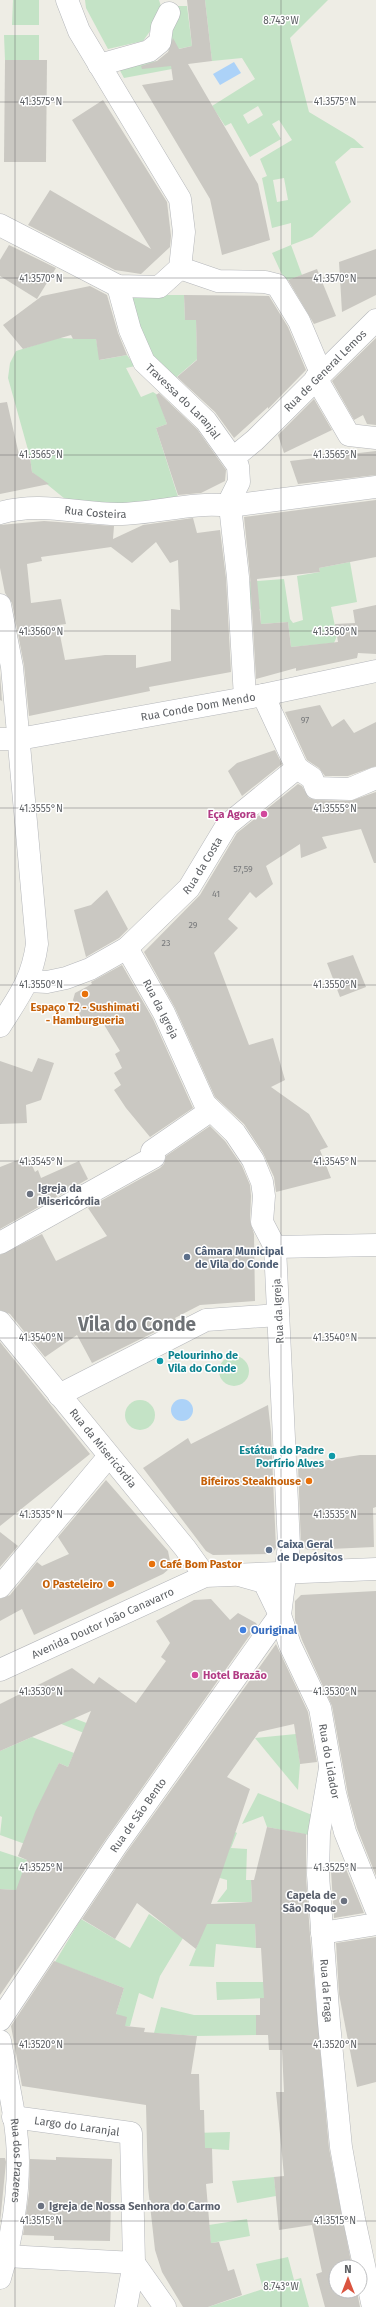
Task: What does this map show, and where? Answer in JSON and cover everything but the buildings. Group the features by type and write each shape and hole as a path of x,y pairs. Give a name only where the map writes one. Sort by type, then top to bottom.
{"street":[{"path":"0,225 118,286 159,287 180,268 184,232 180,199 79,31 67,0"},
{"path":"99,64 149,52 160,42 162,27 169,13"},
{"path":"180,268 218,281 265,282 277,285 298,321 318,376 348,435 376,438"},
{"name":"Travessa do Laranjal","path":"118,286 130,330 144,362 206,421 233,458 239,473 239,482 231,498 230,506"},
{"name":"Rua de General Lemos","path":"233,458 376,320"},
{"name":"Rua Costeira","path":"0,513 35,508 118,514 192,505 210,504 230,506 376,487"},
{"path":"230,506 254,696 297,768 312,778 316,788 350,789 376,778"},
{"path":"0,605 12,667 10,739 37,944 34,963 28,982 7,1003 0,1026"},
{"name":"Rua Conde Dom Mendo","path":"10,739 254,696 376,671"},
{"name":"Rua da Costa","path":"28,982 47,982 66,978 90,969 127,948 189,888 227,825 297,768"},
{"name":"Rua da Igreja","path":"127,948 164,1013 198,1090 210,1111 238,1137 259,1171 264,1196 262,1222 275,1247 286,1463 289,1545 280,1615"},
{"path":"0,1243 154,1157 152,1151 210,1111"},
{"path":"275,1247 376,1245"},
{"path":"59,1395 206,1320 278,1315"},
{"name":"Rua da Misericórdia","path":"0,1322 185,1548 205,1576"},
{"path":"0,1587 109,1456"},
{"path":"205,1576 376,1569"},
{"name":"Rua do Lidador","path":"238,1574 264,1582 280,1615 290,1646 320,1708 329,1747 330,1768 345,1832 376,1909"},
{"name":"Avenida Doutor João Canavarro","path":"0,1670 205,1576"},
{"name":"Rua de São Bento","path":"0,2020 116,1846 280,1615"},
{"name":"Rua da Fraga","path":"330,1768 319,1833 318,1875 322,1933 341,2147 354,2220 373,2307"},
{"path":"322,1933 376,1924"},
{"name":"Rua dos Prazeres","path":"0,2041 13,2117 18,2161 14,2211 6,2256 0,2278"},
{"name":"Largo do Laranjal","path":"13,2117 131,2133 134,2263 126,2307"},
{"path":"6,2256 134,2263 165,2307"}],"green space":[{"path":"13,0 39,0 39,25 12,25"},
{"path":"85,0 159,0 163,13 143,41 108,49 86,8"},
{"path":"205,0 328,0 290,38 309,112 354,139 364,148 351,148 335,162 351,202 312,237 291,245 291,223 272,228 262,178 267,176 260,159 292,140 279,120 272,124 281,139 250,157 231,123 225,126 212,106 255,79 242,58 212,61","holes":["258,106 263,115 248,124 243,115","284,178 288,200 277,202 273,180"]},
{"path":"176,6 187,6 192,46 169,51"},
{"path":"4,35 39,35 39,60 5,60"},
{"path":"170,59 172,69 124,78 117,65 139,64"},
{"path":"291,245 302,275 285,281 272,253"},
{"path":"130,295 184,295 185,320 196,320 197,353 201,356 173,380 155,359 144,341"},
{"path":"58,338 96,339 100,360 127,355 135,366 126,368 141,397 153,392 170,403 162,409 167,424 156,428 180,503 112,508 70,503 32,472 30,457 8,378 10,363 16,351"},
{"path":"350,562 357,602 331,607 337,636 334,643 291,647 288,622 261,624 260,609 248,610 244,582 284,579 290,619 293,623 303,620 297,576 320,572 319,568"},
{"path":"234,1356 240,1357 248,1365 248,1377 240,1385 234,1386 228,1385 220,1377 219,1371 220,1365 228,1357"},
{"path":"140,1400 146,1401 154,1409 154,1421 146,1429 140,1430 134,1429 126,1421 125,1415 126,1409 134,1401"},
{"path":"17,1696 89,1724 99,1739 6,1702"},
{"path":"296,1734 300,1764 298,1790 255,1738"},
{"path":"32,1737 74,1753 68,1767 59,1763 25,1844 0,1835 2,1817 0,1816 0,1751"},
{"path":"258,1793 312,1815 309,1835 267,1827 263,1816 242,1824"},
{"path":"206,1817 237,1833 231,1848 247,1849 246,1880 251,1880 252,1902 217,1902 227,1889 227,1880 220,1878"},
{"path":"0,1851 27,1860 27,1891 0,1889"},
{"path":"149,1914 183,1938 160,1976 153,1999 139,1993 130,2026 125,2026 116,2014 124,1988 55,1962 81,1919 130,1948"},
{"path":"202,1923 255,1924 256,1948 216,1944 214,1967 189,1966 198,1944 190,1940"},
{"path":"216,1982 268,1982 269,1998 217,2000"},
{"path":"161,2007 194,2015 256,2015 256,2035 197,2036 154,2033"},
{"path":"230,2132 229,2150 194,2148 194,2133"},
{"path":"274,2177 276,2196 237,2203 232,2181"},
{"path":"247,2219 250,2236 211,2243 209,2225"},
{"path":"288,2257 294,2280 301,2278 309,2307 208,2307 263,2289 256,2264"}],"water":[{"path":"234,62 241,73 220,85 213,74"},
{"path":"182,1399 190,1402 193,1410 190,1418 182,1421 174,1418 171,1410 174,1402"}],"place":[{"name":"Eça Agora","path":"264,814"},
{"name":"Espaço T2 - Sushimati - Hamburgueria","path":"85,994"},
{"name":"Igreja da Misericórdia","path":"30,1194"},
{"name":"Câmara Municipal de Vila do Conde","path":"187,1257"},
{"name":"Pelourinho de Vila do Conde","path":"160,1361"},
{"name":"Estátua do Padre Porfírio Alves","path":"332,1456"},
{"name":"Bifeiros Steakhouse","path":"309,1481"},
{"name":"Caixa Geral de Depósitos","path":"269,1550"},
{"name":"Café Bom Pastor","path":"152,1564"},
{"name":"O Pasteleiro","path":"111,1584"},
{"name":"Ouriginal","path":"243,1630"},
{"name":"Hotel Brazão","path":"195,1675"},
{"name":"Capela de São Roque","path":"344,1901"},
{"name":"Igreja de Nossa Senhora do Carmo","path":"41,2206"}],"district":[{"name":"Vila do Conde","path":"137,1324"}]}
